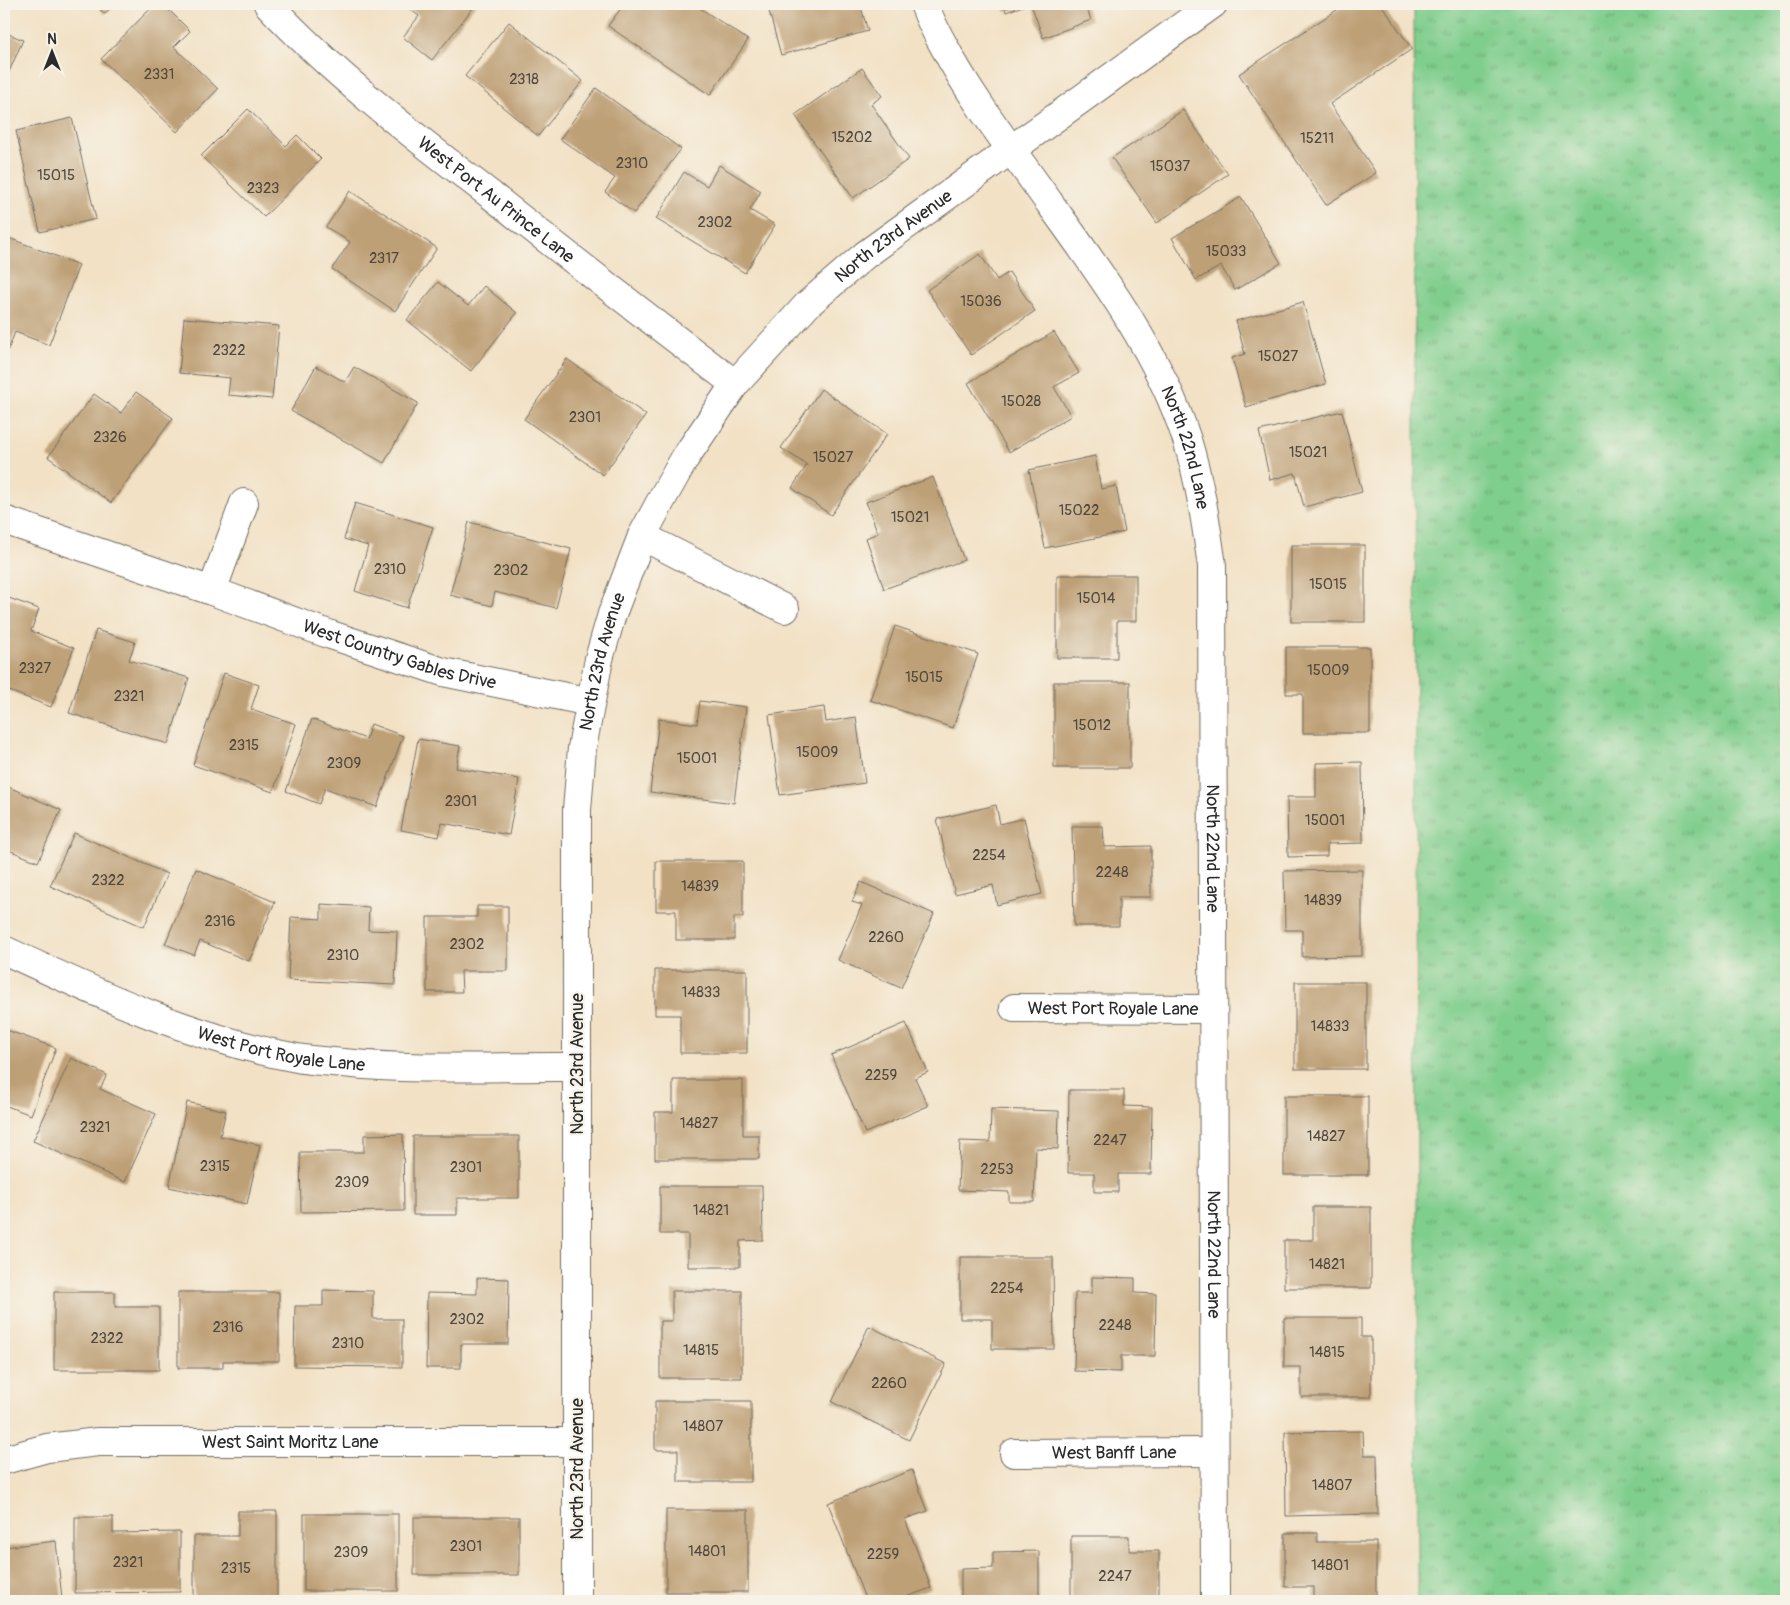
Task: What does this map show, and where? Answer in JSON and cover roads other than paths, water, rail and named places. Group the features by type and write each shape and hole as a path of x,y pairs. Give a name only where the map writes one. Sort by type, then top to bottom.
{"street":[{"name":"West Port Au Prince Lane","path":"268,4 333,69 413,135 735,384"},
{"name":"North 22nd Lane","path":"924,4 956,69 987,118 1098,271 1133,326 1170,396 1187,441 1204,508 1212,566 1215,1601"},
{"name":"North 23rd Avenue","path":"577,1601 577,810 582,748 599,659 612,614 642,536 685,458 735,384 808,304 865,255 1213,4"},
{"path":"212,591 244,503"},
{"name":"West Country Gables Drive","path":"4,520 212,591 331,635 443,672 590,702"},
{"path":"642,536 785,609"},
{"name":"West Port Royale Lane","path":"4,950 100,994 180,1026 242,1046 299,1058 374,1066 435,1068 577,1067"},
{"name":"West Port Royale Lane","path":"1014,1008 1212,1009"},
{"name":"West Saint Moritz Lane","path":"4,1460 47,1448 98,1442 577,1442"},
{"name":"West Banff Lane","path":"1014,1453 1214,1452"}]}
